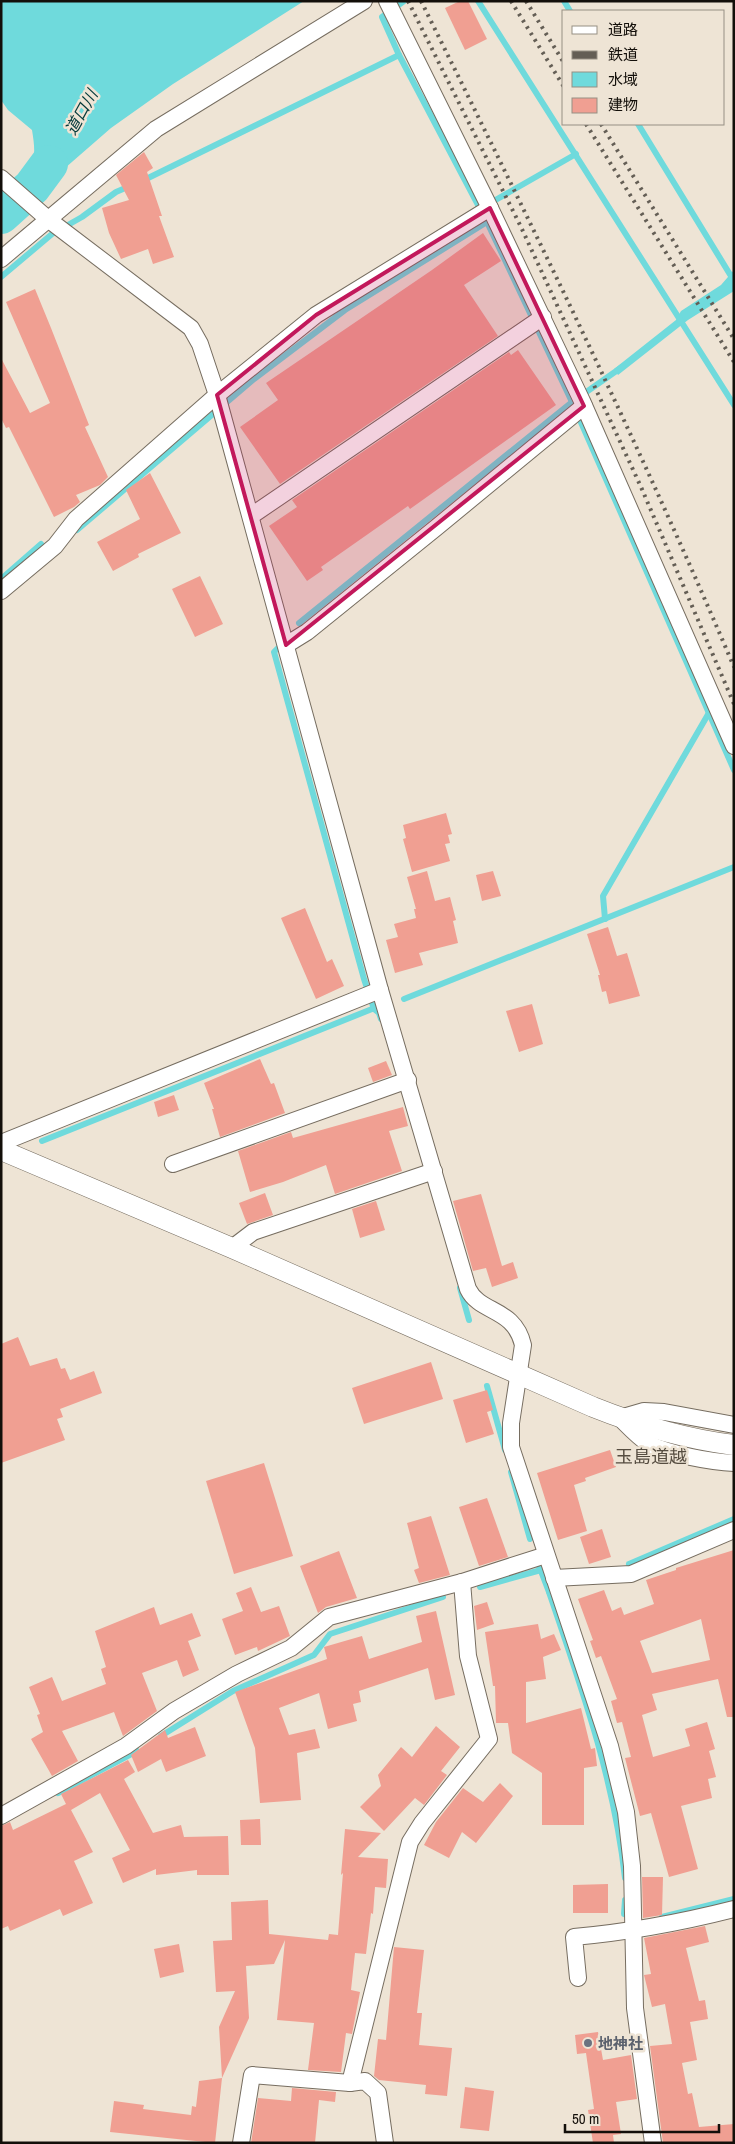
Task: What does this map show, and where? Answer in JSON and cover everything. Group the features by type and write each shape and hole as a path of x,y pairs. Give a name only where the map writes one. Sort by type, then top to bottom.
{"street":[{"path":"1,259 57,226 156,129 364,1"},
{"path":"389,7 579,404 734,746"},
{"path":"2,179 57,226 191,328 200,344 219,403 286,645 372,993 402,1082 428,1173 470,1293 506,1316 520,1335 523,1345 511,1423 511,1447 610,1746 626,1812 632,1866 635,2008 653,2143"},
{"path":"1,591 54,546 76,519 219,403 316,315 485,211"},
{"path":"251,516 538,321"},
{"path":"286,645 307,632 437,527 579,404"},
{"path":"1,1143 372,993"},
{"path":"173,1164 402,1082"},
{"path":"1,1150 232,1248 518,1375 620,1418 673,1433 734,1445"},
{"path":"232,1248 253,1232 428,1173"},
{"path":"620,1418 644,1411 664,1412 734,1425"},
{"path":"620,1418 634,1433 650,1444 703,1459 734,1464"},
{"path":"554,1578 631,1574 734,1530"},
{"path":"1,1816 126,1746 174,1711 229,1679 291,1648 329,1617 462,1582 546,1555"},
{"path":"350,2083 410,1842 422,1823 489,1739 468,1656 462,1582"},
{"path":"578,1978 574,1937 634,1931 681,1923 734,1910"},
{"path":"241,2143 252,2075 350,2083 365,2081 378,2093 385,2143"}],"highlighted area":[{"path":"490,208 584,406 286,645 217,395 316,315"}],"water":[{"path":"1,1 304,1 173,84 111,128 57,175 48,193 42,199 19,183 32,164 34,146 32,130 8,110 1,100"},
{"path":"734,270 734,291 688,320 618,375 614,369 676,320 681,311 721,285"}],"building":[{"path":"460,1 468,1 487,39 465,50 445,8"},
{"path":"144,152 153,168 147,172 162,216 159,216 174,257 153,264 148,249 121,259 109,233 102,208 129,200 116,175"},
{"path":"483,233 501,261 464,285 498,336 280,484 240,427 278,400 266,383"},
{"path":"35,289 89,425 85,427 108,477 100,485 76,495 80,502 54,517 9,427 6,428 1,418 1,358 30,413 50,403 6,302"},
{"path":"518,350 556,405 410,509 408,506 321,567 323,570 307,581 269,526 297,507 292,500 509,352 511,355"},
{"path":"150,473 181,533 138,554 139,557 113,571 97,542 140,519 126,490"},
{"path":"200,576 223,624 195,637 172,589"},
{"path":"446,813 452,834 448,835 450,843 445,844 450,861 412,872 403,839 406,838 403,825"},
{"path":"427,871 435,901 450,897 456,920 453,921 458,943 419,953 423,965 395,973 386,940 398,937 394,924 416,918 414,909 416,909 407,877"},
{"path":"493,871 501,896 482,901 476,875"},
{"path":"305,908 327,962 332,959 344,986 316,999 281,918"},
{"path":"608,927 617,956 627,953 640,996 609,1004 606,991 602,992 598,975 600,975 587,934"},
{"path":"532,1004 543,1044 519,1052 506,1011"},
{"path":"260,1059 271,1084 274,1083 285,1113 220,1137 212,1109 214,1109 204,1083"},
{"path":"386,1061 392,1075 373,1082 368,1068"},
{"path":"174,1095 179,1110 158,1117 154,1102"},
{"path":"403,1107 408,1126 389,1131 402,1171 335,1194 326,1165 283,1182 250,1192 238,1151 291,1132 293,1138"},
{"path":"265,1193 273,1215 247,1224 239,1203"},
{"path":"481,1194 502,1266 513,1262 518,1278 492,1287 486,1268 473,1271 453,1201"},
{"path":"376,1201 385,1230 360,1238 352,1209"},
{"path":"18,1337 30,1366 57,1358 61,1369 65,1368 70,1380 94,1371 102,1393 60,1409 63,1417 57,1419 65,1440 1,1463 1,1344"},
{"path":"431,1362 443,1399 364,1424 352,1388"},
{"path":"487,1390 493,1410 487,1412 494,1434 466,1443 453,1400"},
{"path":"610,1450 616,1467 585,1478 586,1481 574,1485 587,1531 558,1540 537,1473"},
{"path":"264,1463 293,1556 234,1574 206,1481"},
{"path":"487,1498 508,1557 479,1566 459,1507"},
{"path":"431,1516 450,1575 419,1583 414,1570 419,1568 407,1523"},
{"path":"602,1529 611,1557 589,1564 580,1537"},
{"path":"734,1550 734,1717 727,1717 718,1679 652,1694 657,1710 642,1715 653,1757 690,1746 685,1729 707,1722 715,1749 709,1751 716,1777 708,1779 712,1798 681,1806 698,1869 669,1877 651,1813 640,1816 625,1758 631,1757 622,1722 617,1723 611,1701 617,1699 601,1656 596,1658 590,1641 593,1640 578,1599 604,1590 612,1611 621,1607 624,1615 654,1604 646,1580 676,1570 676,1568","holes":["701,1619 710,1660 652,1673 640,1641"]},
{"path":"339,1551 357,1598 326,1607 318,1613 300,1566"},
{"path":"251,1587 261,1612 279,1606 290,1636 258,1651 257,1647 235,1655 222,1619 243,1611 236,1593"},
{"path":"487,1602 494,1624 477,1630 474,1606"},
{"path":"154,1607 160,1625 192,1613 201,1636 188,1641 199,1670 183,1677 177,1660 142,1673 157,1711 123,1736 114,1712 62,1731 78,1761 52,1776 31,1739 43,1732 37,1715 40,1714 29,1687 52,1677 62,1701 106,1684 101,1669 106,1667 95,1631"},
{"path":"436,1611 455,1695 435,1700 428,1668 359,1691 361,1702 353,1704 357,1721 328,1729 319,1693 279,1708 289,1735 315,1729 320,1748 297,1753 301,1800 260,1803 255,1748 235,1692 327,1659 324,1647 362,1636 369,1659 422,1642 416,1616"},
{"path":"538,1624 541,1639 554,1634 561,1650 543,1657 546,1679 526,1682 526,1723 581,1708 591,1749 595,1748 597,1766 584,1768 584,1825 542,1825 542,1773 512,1753 508,1723 496,1723 495,1686 493,1686 485,1632"},
{"path":"436,1726 460,1747 441,1771 447,1775 424,1805 415,1798 384,1831 360,1807 381,1786 378,1775 401,1747 412,1757"},
{"path":"195,1727 206,1756 166,1772 161,1759 138,1772 131,1755 165,1730 168,1738"},
{"path":"128,1760 135,1772 124,1779 153,1833 181,1825 184,1837 228,1836 229,1875 197,1875 197,1870 156,1875 156,1869 123,1883 112,1858 130,1850 100,1793 71,1810 93,1852 74,1861 93,1903 63,1916 60,1909 10,1931 8,1926 1,1929 1,1826 10,1822 13,1830 66,1804 61,1794"},
{"path":"500,1783 513,1796 476,1843 462,1832 449,1858 424,1845 436,1822 463,1788 483,1802"},
{"path":"260,1819 261,1845 241,1845 240,1820"},
{"path":"345,1829 381,1833 358,1857 388,1859 386,1888 375,1887 373,1914 371,1913 366,1954 355,1953 351,1990 360,1992 352,2034 346,2033 341,2072 308,2070 314,2023 277,2020 285,1940 274,1964 246,1966 249,2018 222,2078 219,2027 235,1991 216,1992 213,1941 232,1940 231,1902 268,1900 269,1934 328,1940 329,1934 338,1935"},
{"path":"642,1877 663,1877 662,1915 643,1918"},
{"path":"608,1884 608,1913 573,1913 573,1885"},
{"path":"705,1926 709,1942 686,1948 699,2001 705,2000 708,2019 690,2022 697,2060 682,2063 688,2094 692,2093 699,2127 734,2124 734,2143 663,2143 650,2046 672,2044 665,2004 652,2007 644,1975 651,1974 644,1938"},
{"path":"179,1944 184,1972 160,1978 154,1949"},
{"path":"394,1947 424,1950 417,2013 422,2013 419,2045 452,2048 447,2096 425,2094 426,2085 379,2080 374,2076 378,2039 386,2040"},
{"path":"598,2032 603,2060 631,2055 637,2099 616,2102 621,2134 613,2135 614,2143 593,2143 588,2110 594,2109 586,2053 577,2054 575,2035"},
{"path":"222,2078 215,2143 110,2132 114,2101 144,2105 143,2109 191,2115 192,2106 196,2107 199,2081"},
{"path":"465,2087 494,2091 489,2131 460,2128"},
{"path":"292,2088 336,2092 335,2102 319,2100 315,2143 251,2143 258,2098 291,2101"}],"waterway":[{"path":"142,181 399,55 382,17 404,1"},
{"path":"478,1 734,405"},
{"path":"564,1 569,10"},
{"path":"399,55 487,222 572,402 734,770"},
{"path":"639,125 734,281"},
{"path":"492,202 576,154"},
{"name":"道口川","path":"1,215 32,187 49,164"},
{"path":"1,277 52,234 82,217 116,192 130,186"},
{"path":"77,530 254,379 345,310 487,222"},
{"path":"299,623 572,402 622,367"},
{"path":"1,579 41,544"},
{"path":"278,648 274,652 364,979 374,1009 379,1013 381,1019"},
{"path":"605,919 603,896 710,711"},
{"path":"404,999 734,867"},
{"path":"42,1141 377,1007"},
{"path":"460,1288 469,1320"},
{"path":"487,1386 505,1450"},
{"path":"511,1472 530,1539"},
{"path":"629,1564 734,1519"},
{"path":"539,1566 549,1592 551,1591"},
{"path":"480,1587 541,1570"},
{"path":"549,1592 584,1697 605,1768 620,1841 625,1878"},
{"path":"161,1736 233,1691 314,1655 330,1634 443,1597"},
{"path":"58,1793 137,1751"},
{"path":"662,1917 734,1899"},
{"path":"625,1900 624,1914 628,1915"}],"railway":[{"path":"408,1 521,227 641,487 734,704"},
{"path":"421,1 622,415 734,667"},
{"path":"511,1 562,84"},
{"path":"526,1 562,60"},
{"path":"587,125 734,362"},
{"path":"602,125 734,339"}],"place":[{"name":"地神社","path":"588,2043"}],"district":[{"name":"玉島道越","path":"651,1456"}]}
